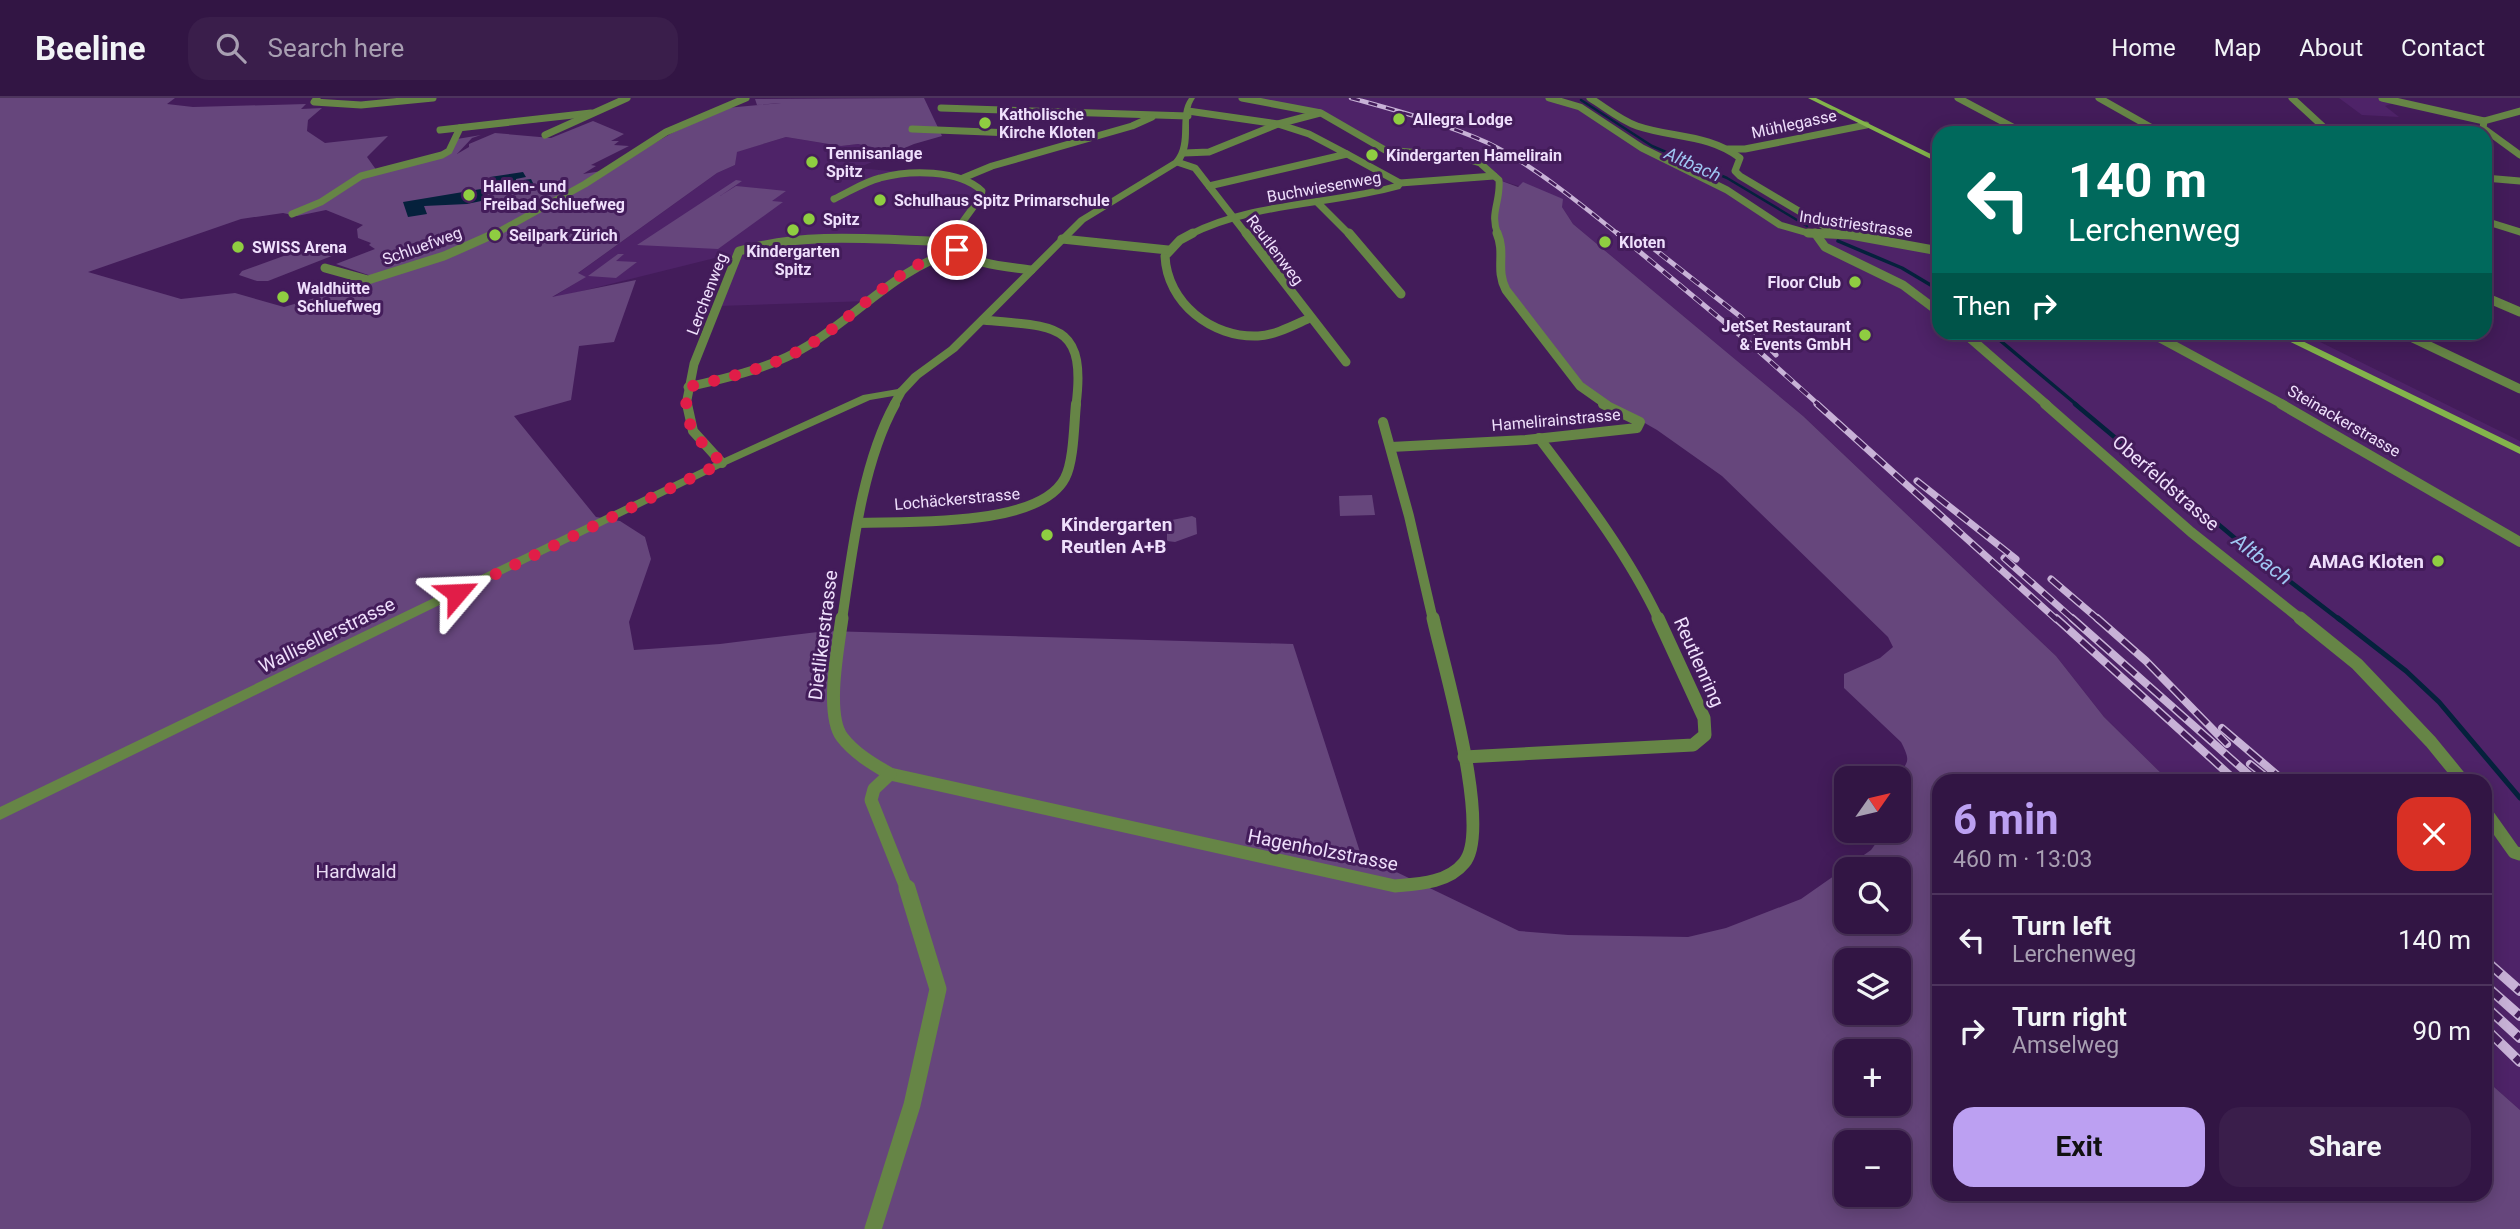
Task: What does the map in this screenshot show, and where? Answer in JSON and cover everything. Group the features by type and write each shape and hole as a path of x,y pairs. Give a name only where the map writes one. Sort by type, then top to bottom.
{"main road":[{"path":"1811,98 1932,158"},
{"path":"2292,340 2520,451"},
{"path":"2305,340 2456,419"}],"street":[{"path":"317,98 314,102 360,105 433,98"},
{"path":"545,135 627,98"},
{"name":"Schluefweg","path":"325,268 368,280 444,256 492,235 585,184 666,132 746,98"},
{"path":"1242,98 1321,113 1377,147 1466,158 1480,163 1494,176"},
{"name":"Industriestrasse","path":"1551,98 1580,107 1642,148 1727,190 1775,222 1794,230 1837,234 1932,250"},
{"path":"1590,98 1637,126 1686,135 1728,149 1740,158 1735,171 1740,176 1837,234"},
{"path":"1958,98 2011,126"},
{"path":"2099,98 2149,126"},
{"path":"2291,98 2322,126"},
{"path":"2382,98 2484,121 2520,111"},
{"path":"963,178 992,166 1132,126 1187,105 1278,124"},
{"name":"Dietlikerstrasse","path":"890,774 858,752 838,730 834,709 858,523 880,436 901,392 984,320 1062,239 1094,212 1178,162 1184,153 1187,105"},
{"path":"941,108 1154,116"},
{"path":"440,130 591,113"},
{"path":"1184,153 1209,152 1278,124 1321,113"},
{"path":"2483,126 2484,121"},
{"name":"Buchwiesenweg","path":"1278,124 1309,134 1400,183"},
{"name":"Mühlegasse","path":"1728,149 1745,149 1866,125"},
{"path":"292,214 321,202 361,176 442,155 449,151 460,128"},
{"path":"912,129 1092,137"},
{"path":"2492,134 2519,154"},
{"path":"1209,186 1347,154"},
{"name":"Reutlenweg","path":"1178,162 1195,167 1346,362"},
{"path":"834,199 881,177 905,174 963,178 977,184 982,191 953,235 955,246 979,261 1031,270"},
{"path":"1400,183 1494,176"},
{"name":"Hamelirainstrasse","path":"1391,447 1539,438 1637,428 1640,422 1602,403 1580,386 1506,290 1499,276 1503,246 1492,220 1500,192 1499,180 1494,176"},
{"path":"2492,179 2520,181"},
{"name":"Buchwiesenweg","path":"1168,250 1189,235 1233,218 1390,189 1400,183"},
{"path":"1317,202 1333,215 1379,272 1401,294"},
{"path":"2492,223 2520,232"},
{"path":"1815,233 1822,245 1903,285 1932,307"},
{"name":"Lerchenweg","path":"722,463 696,437 685,405 688,387 739,251 786,240 829,236 955,246"},
{"path":"1062,239 1168,250 1163,268 1169,288 1180,303 1206,321 1237,333 1259,336 1310,318"},
{"path":"688,387 762,367 789,356 811,344 928,258 955,246"},
{"path":"2492,300 2520,312"},
{"name":"Lochäckerstrasse","path":"858,523 1011,512 1039,504 1061,488 1067,475 1080,375 1075,351 1066,335 1049,327 984,320"},
{"name":"Oberfeldstrasse","path":"1972,340 2192,532 2357,664 2431,742 2457,774"},
{"name":"Steinackerstrasse","path":"2164,340 2318,424 2520,542"},
{"path":"2417,340 2520,389"},
{"name":"Wallisellerstrasse","path":"0,814 722,463 867,397 901,392"},
{"name":"Hagenholzstrasse","path":"890,774 1395,886 1431,882 1461,869 1472,853 1476,835 1464,757 1391,447 1382,422"},
{"name":"Reutlenring","path":"1464,757 1671,748 1693,745 1705,735 1704,718 1641,582 1593,510 1539,438"},
{"path":"873,1229 912,1105 938,989 908,892 871,800 874,789 890,774"},
{"path":"2492,821 2514,852 2520,854"}],"shaded area":[{"path":"1242,98 1549,98 1564,101 1633,143 1710,180 1780,225 1932,250 1932,340 2316,340 2520,441 2520,1110 2492,1085 2492,774 2162,774 2104,717 2056,656 1803,416 1573,224 1562,207 1562,199 1499,180 1474,160 1385,150 1328,116"},
{"path":"2339,98 2377,98 2396,102 2385,106 2399,117 2362,115"},
{"name":"Spitz","path":"786,137 841,146 858,144 895,152 858,168 963,178 982,191 952,242 869,301 719,306 737,259 723,256 550,299 585,277 577,274 717,173 735,165 736,152"}],"green space":[{"name":"Hardwald","path":"0,98 175,98 167,104 193,107 306,104 301,109 322,108 308,120 307,131 325,143 388,136 367,157 377,171 438,158 457,139 481,135 472,138 457,154 469,147 469,144 495,133 551,138 593,121 624,134 611,141 619,141 614,145 629,146 591,165 596,166 583,174 608,170 672,133 726,108 781,103 757,105 755,99 924,98 942,136 895,152 858,144 841,146 786,137 737,152 735,165 717,173 578,273 586,277 552,297 636,280 614,342 579,346 571,400 514,416 596,517 620,521 645,537 651,559 629,622 634,650 720,644 826,631 1293,644 1361,855 1519,931 1568,935 1688,937 1726,928 1801,899 1834,876 1834,934 1911,934 1911,857 1861,857 1875,844 1911,844 1911,766 1905,766 1907,755 1901,742 1844,688 1844,674 1880,658 1893,647 1888,637 1722,476 1657,430 1580,386 1506,290 1503,246 1493,228 1499,180 1518,187 1523,182 1563,199 1562,207 1573,224 1803,416 2056,656 2104,717 2162,774 1932,774 1932,1201 2492,1201 2492,1085 2520,1110 2520,1229 0,1229","holes":["326,210 363,225 357,229 358,238 371,243 369,245 375,249 336,264 380,279 284,307 235,293 181,299 88,272 241,219 283,213 297,216"]},
{"path":"736,180 742,181 720,196 736,186 786,191 772,201 783,202 718,249 637,245"},
{"path":"327,244 347,250 268,281 257,281 239,275 242,271 314,245"},
{"path":"618,254 624,254 616,261 637,262 616,278 588,276"},
{"path":"1372,495 1375,515 1340,516 1339,496"},
{"path":"1192,516 1196,518 1197,534 1175,542 1167,541 1167,521"}],"water":[{"path":"523,172 526,177 516,181 531,179 534,185 496,191 490,177"},
{"path":"481,189 486,200 467,204 424,206 427,214 408,217 403,202"}],"waterway":[{"name":"Altbach","path":"1581,100 1652,146 1727,178 1807,226"},
{"name":"Altbach","path":"1838,241 1902,268 1932,286"},
{"name":"Altbach","path":"2000,340 2077,405"},
{"name":"Altbach","path":"2075,404 2249,550 2340,620"},
{"name":"Altbach","path":"2338,618 2406,671 2439,702 2520,798"}],"railway":[{"path":"1351,98 1438,123 1504,151 1538,173 1619,235"},
{"path":"1617,233 1753,346 1819,405"},
{"path":"1644,241 1741,317 1776,355"},
{"path":"1817,404 2057,620"},
{"path":"1917,481 2016,559"},
{"path":"2004,558 2074,620"},
{"path":"2051,579 2099,620"},
{"path":"2056,618 2228,774"},
{"path":"2072,618 2248,774"},
{"path":"2097,618 2146,661 2227,744"},
{"path":"2222,728 2276,774"},
{"path":"2250,764 2262,774"},
{"path":"2492,966 2520,991"},
{"path":"2492,991 2520,1016"},
{"path":"2492,1012 2520,1038"},
{"path":"2492,1035 2520,1062"}],"place":[{"name":"Allegra Lodge","path":"1399,119"},
{"name":"Katholische Kirche Kloten","path":"985,123"},
{"name":"Kindergarten Hamelirain","path":"1372,155"},
{"name":"Tennisanlage Spitz","path":"812,162"},
{"name":"Hallen- und Freibad Schluefweg","path":"469,195"},
{"name":"Schulhaus Spitz Primarschule","path":"880,200"},
{"name":"Spitz","path":"809,219"},
{"name":"Kindergarten Spitz","path":"793,230"},
{"name":"Seilpark Zürich","path":"495,235"},
{"name":"Kloten","path":"1605,242"},
{"name":"SWISS Arena","path":"238,247"},
{"name":"Floor Club","path":"1855,282"},
{"name":"Waldhütte Schluefweg","path":"283,297"},
{"name":"JetSet Restaurant & Events GmbH","path":"1865,335"},
{"name":"Kindergarten Reutlen A+B","path":"1047,535"},
{"name":"AMAG Kloten","path":"2438,561"}],"route":[{"path":"457,593 722,463 696,437 690,426 685,405 688,387 762,367 789,356 811,344 928,258 957,250"}]}
